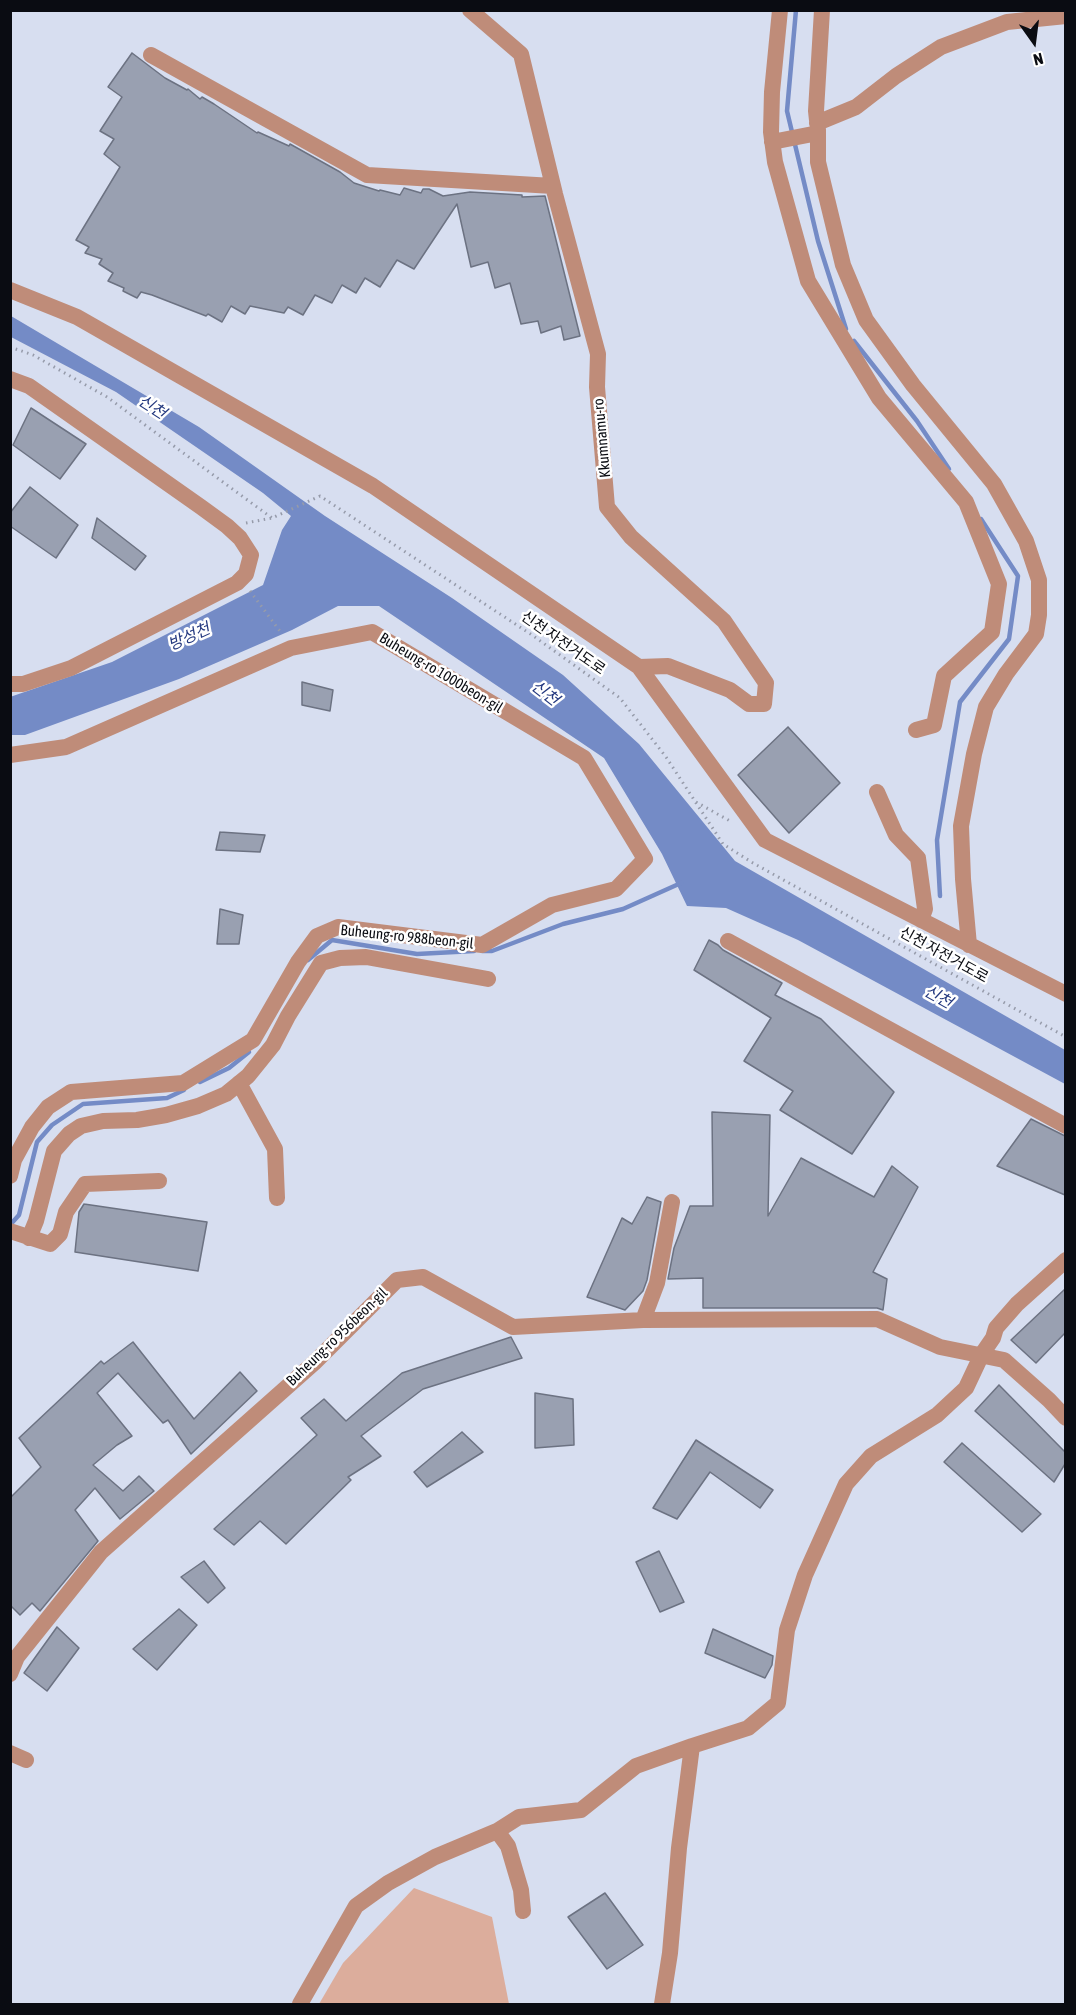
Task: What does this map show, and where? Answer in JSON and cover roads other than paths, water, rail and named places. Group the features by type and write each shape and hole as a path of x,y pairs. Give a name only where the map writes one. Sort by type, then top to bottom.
{"street":[{"name":"Kkumnamu-ro","path":"470,10 521,54 553,186 598,354 597,387 607,507 631,537 723,621 766,683 764,704 749,704 730,690 668,666 639,668"},
{"path":"780,10 772,92 772,142 775,162 808,281 879,399 966,502 999,584 992,632 944,676 934,725 916,730"},
{"path":"822,10 816,111 818,162 843,265 866,320 913,385 994,483 1026,541 1040,580 1036,634 1006,674 986,707 974,754 962,826 963,879 969,945"},
{"path":"772,142 818,128 856,107 896,76 941,47 1008,22 1065,16"},
{"path":"151,55 367,175 553,186"},
{"path":"10,290 77,317 373,486 639,668 765,840 1065,994"},
{"path":"10,380 29,386 227,526 240,538 251,555 246,574 237,583 71,668 23,684 10,684"},
{"name":"Buheung-ro 1000beon-gil","path":"10,755 66,747 291,648 372,632 584,758 645,859"},
{"path":"877,792 896,836 918,858 925,909 921,920"},
{"name":"Buheung-ro 988beon-gil","path":"10,1176 14,1160 32,1127 48,1107 71,1092 183,1083 253,1040 298,962 317,936 338,927 482,945 552,905 616,889 645,859"},
{"path":"728,941 1065,1126"},
{"path":"29,1238 36,1221 54,1151 69,1134 81,1126 103,1121 137,1120 166,1115 198,1106 226,1094 248,1076 273,1046 288,1016 321,963 340,958 366,957 488,980"},
{"path":"239,1083 275,1149 277,1198"},
{"path":"10,1231 50,1244 60,1234 66,1212 85,1184 159,1181"},
{"path":"643,1320 657,1283 672,1202"},
{"path":"300,2004 356,1906 388,1883 435,1857 497,1831 519,1817 580,1810 636,1766 748,1728 778,1703 787,1630 805,1575 846,1484 871,1456 937,1414 966,1389 996,1328 1017,1304 1065,1260"},
{"name":"Buheung-ro 956beon-gil","path":"10,1674 17,1658 16,1647 101,1552 314,1363 397,1280 423,1277 513,1327 643,1320 877,1319 940,1347 1005,1360 1049,1400 1065,1418"},
{"path":"662,2004 669,1963 679,1848 692,1746"},
{"path":"10,1753 27,1760"},
{"path":"497,1831 508,1846 521,1890 522,1911"}],"water":[{"path":"11,316 199,427 325,516 452,598 563,675 639,744 735,861 1065,1050 1065,1084 798,940 726,908 687,906 662,854 604,758 379,606 338,606 292,630 179,679 25,735 11,735 10,697 112,662 263,585 282,530 291,516 263,493 116,392 11,337"}],"waterway":[{"path":"796,10 787,111 818,241 846,329"},
{"path":"854,341 917,421 949,469"},
{"path":"940,896 937,840 960,702 1009,639 1018,576 981,519"},
{"path":"482,951 492,951 563,924 623,909 681,883"},
{"path":"308,960 332,940 417,954 474,951"},
{"path":"200,1082 229,1068 249,1052"},
{"path":"10,1225 19,1215 37,1142 52,1125 83,1104 167,1098 184,1090"}],"water label":[{"name":"신천","path":"152,407"},
{"name":"방성천","path":"189,637"},
{"name":"신천","path":"545,693"},
{"name":"신천","path":"938,997"}]}
